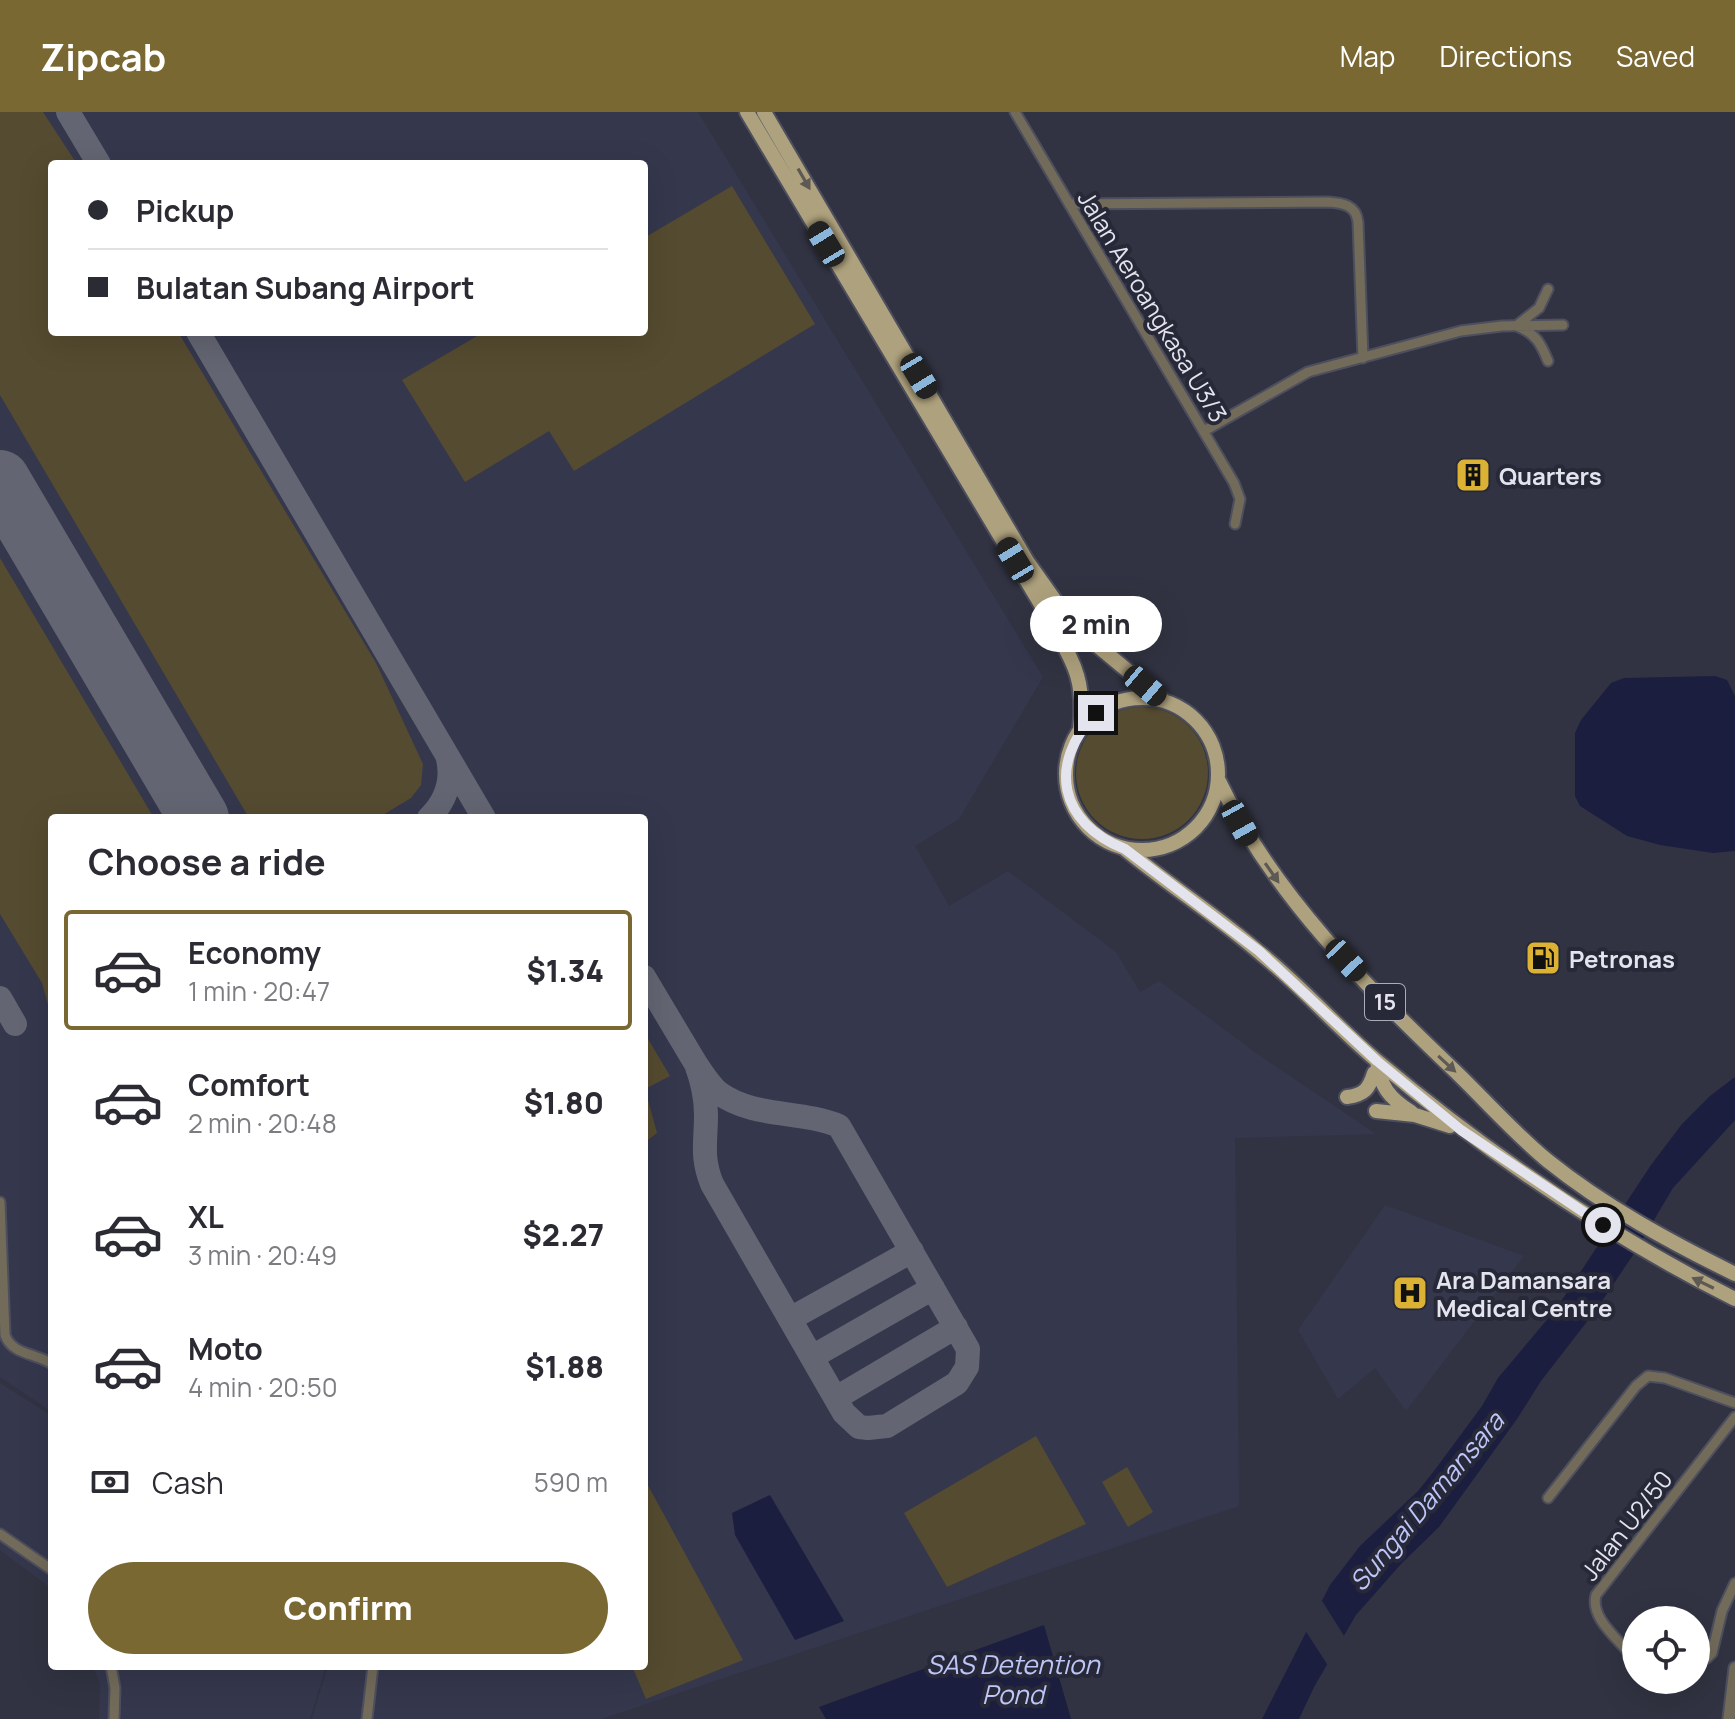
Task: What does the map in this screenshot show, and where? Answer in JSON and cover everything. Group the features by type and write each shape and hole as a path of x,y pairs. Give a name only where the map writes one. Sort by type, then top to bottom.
{"main road":[{"name":"15","path":"747,112 1077,670 1083,703 1080,730 1070,749 1066,770 1071,801 1088,828 1105,841 1125,849 1259,951 1374,1063 1461,1130 1580,1211 1672,1267 1735,1299"},
{"name":"15","path":"764,112 1035,573 1081,632 1164,701 1201,724 1217,754 1219,781 1249,839 1318,930 1417,1036 1546,1159 1589,1191 1735,1274"},
{"path":"1080,730 1096,713 1117,702 1140,698 1164,701"},
{"path":"1125,849 1147,851 1168,846 1188,836 1203,821 1214,802 1219,781"},
{"path":"1347,1097 1363,1094 1368,1088 1374,1063"},
{"path":"1374,1063 1376,1106 1461,1130"},
{"path":"1374,1063 1386,1093 1415,1115"}],"street":[{"name":"Jalan Aeroangkasa U3/3","path":"1015,112 1238,490 1239,510 1235,524"},
{"path":"1069,204 1328,202 1348,205 1357,214 1358,222 1363,358"},
{"path":"1516,326 1539,308 1548,289"},
{"path":"1204,431 1297,377 1461,331 1563,325"},
{"path":"1516,326 1540,342 1548,361"},
{"path":"0,1202 5,1335 8,1344 17,1350 48,1362"},
{"path":"1548,1498 1636,1386 1648,1376 1665,1378 1735,1403"},
{"name":"Jalan U2/50","path":"1622,1645 1597,1615 1594,1604 1596,1595 1735,1417"},
{"path":"0,1534 48,1567"},
{"path":"1710,1655 1722,1611 1735,1583"},
{"path":"1729,1719 1735,1668"},
{"path":"112,1670 115,1688 114,1719"},
{"path":"367,1719 373,1670"}],"shaded area":[{"path":"0,112 698,112 1043,677 959,819 915,846 949,906 1008,871 1116,952 1140,992 1159,981 1256,1053 1376,1134 1235,1138 1239,1506 601,1719 312,1719 327,1670 648,1670 648,814 48,814 48,1409 0,1377"},
{"path":"0,112 43,112 74,160 48,160 48,336 180,336 376,663 423,764 421,785 411,798 385,814 247,814 0,395"},
{"path":"732,186 815,324 574,471 549,431 465,482 402,380 477,336 648,336 648,236"},
{"path":"0,558 152,814 48,814 48,1005 42,983 0,914"},
{"path":"1142,707 1167,712 1188,727 1203,748 1208,773 1203,798 1188,819 1167,834 1142,839 1117,834 1096,819 1081,798 1076,773 1081,748 1096,727 1117,712"},
{"path":"648,1039 670,1076 648,1087"},
{"path":"648,1100 657,1133 648,1140"},
{"name":"Ara Damansara Medical Centre","path":"1385,1205 1524,1256 1406,1411 1375,1368 1338,1399 1298,1330"},
{"path":"0,1383 48,1413 48,1586 0,1550"},
{"path":"1036,1436 1086,1524 947,1587 904,1513"},
{"path":"1127,1467 1153,1512 1128,1527 1102,1482"},
{"path":"648,1485 743,1660 646,1699 634,1670 648,1670"},
{"path":"94,1670 325,1670 310,1719 99,1719 100,1685"}],"water":[{"path":"1715,676 1727,680 1735,696 1735,851 1713,853 1660,845 1627,836 1580,806 1575,796 1575,733 1581,720 1611,683 1624,678"},
{"name":"Sungai Damansara","path":"1735,1077 1735,1120 1673,1188 1596,1310 1541,1381 1439,1527 1356,1615 1299,1719 1262,1719 1330,1585 1360,1546 1418,1491 1434,1471 1482,1406 1498,1378 1556,1309 1651,1165 1682,1124"},
{"path":"770,1495 844,1621 795,1640 735,1535 732,1513"},
{"name":"SAS Detention Pond","path":"1044,1625 1071,1719 826,1719 819,1707"}],"pier":[{"path":"1319,1596 1346,1639 1329,1667 1303,1627"}],"taxiway":[{"path":"68,112 97,160"},
{"path":"200,336 482,814"},
{"path":"432,814 446,791 448,759"},
{"path":"648,984 696,1064"},
{"path":"0,998 15,1024"},
{"path":"696,1064 716,1090 732,1101 839,1126 968,1349 967,1367 957,1383 887,1426 859,1427 844,1413 712,1184 705,1157 705,1102 696,1064"},
{"path":"790,1319 912,1251"},
{"path":"812,1357 933,1288"},
{"path":"836,1398 956,1327"}],"runway":[{"path":"0,480 197,814"}],"place":[{"name":"Quarters","path":"1473,475"},
{"name":"Petronas","path":"1543,958"},
{"name":"Ara Damansara Medical Centre","path":"1410,1293"}],"route":[{"path":"1096,713 1080,730 1070,749 1066,770 1068,791 1075,811 1088,828 1105,841 1125,849 1259,951 1377,1061 1461,1130 1603,1225"}]}
